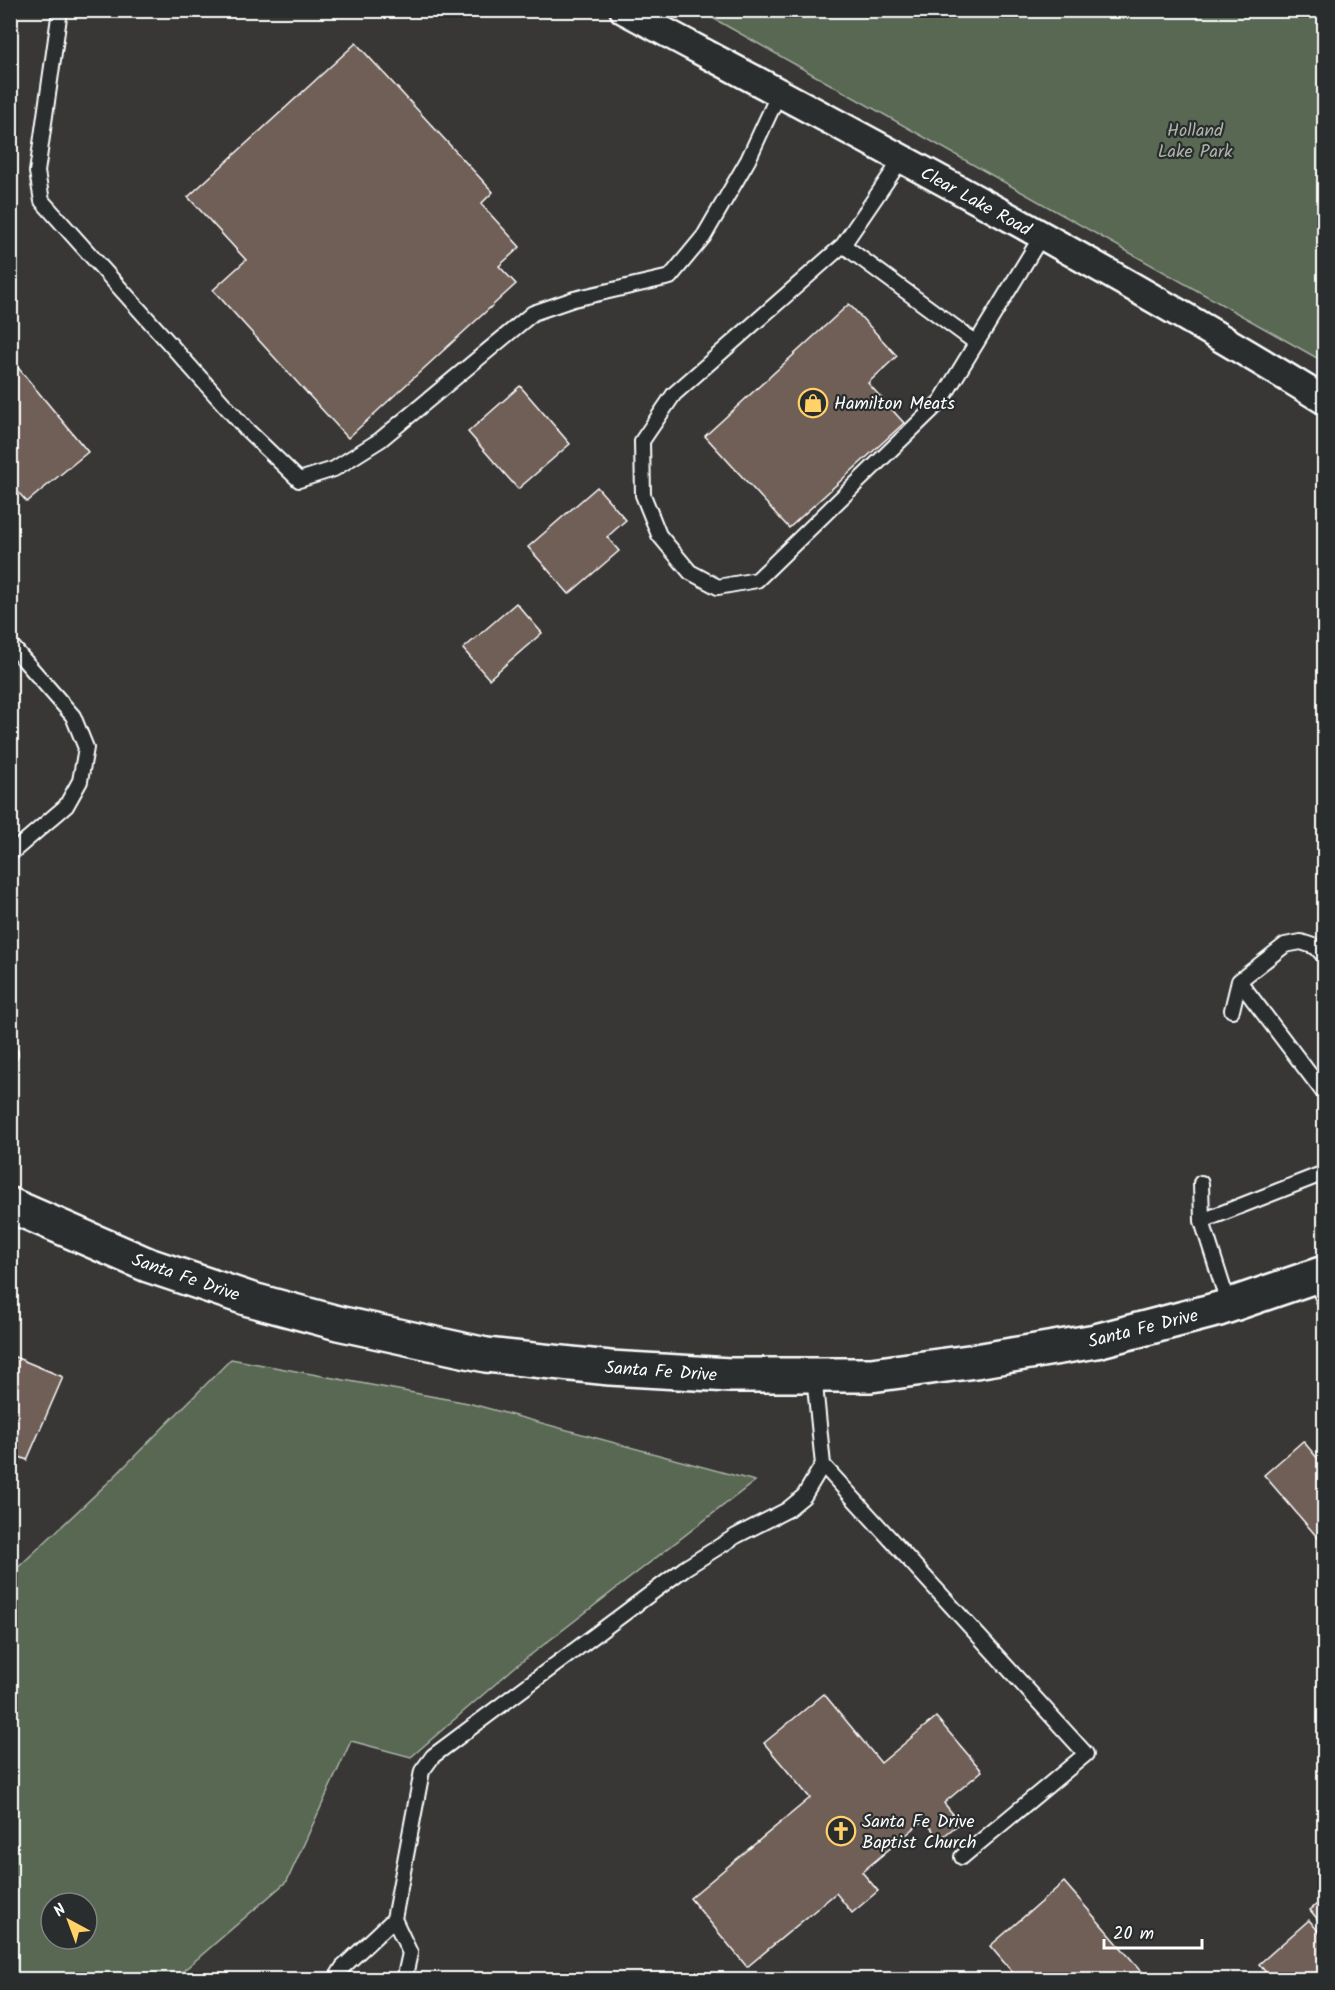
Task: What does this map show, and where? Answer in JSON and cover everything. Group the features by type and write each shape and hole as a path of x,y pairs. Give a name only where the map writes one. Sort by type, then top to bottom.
{"main road":[{"name":"Santa Fe Drive","path":"10,1205 148,1265 249,1299 338,1323 475,1353 621,1369 730,1376 871,1375 1064,1347 1096,1341 1321,1283"}],"street":[{"name":"Clear Lake Road","path":"624,10 1221,336 1324,400"}],"lane":[{"path":"60,10 37,172 42,201 246,429 299,480 334,469 380,440 533,313 574,299 670,276 704,236 748,160 779,93"},
{"path":"901,160 843,244 674,394 642,441 642,495 659,535 690,572 718,587 757,580 940,401 1041,237"},
{"path":"843,244 975,342"},
{"path":"10,644 73,716 86,748 80,781 66,806 10,854"},
{"path":"1232,1010 1239,981 1285,945 1301,942 1316,947 1324,956"},
{"path":"1239,981 1324,1093"},
{"path":"1202,1221 1324,1173"},
{"path":"1201,1183 1202,1221 1229,1306"},
{"path":"814,1375 823,1464 1086,1754 962,1857"},
{"path":"404,1980 410,1953 394,1919 422,1771 433,1756 686,1568 736,1536 787,1510 804,1496 823,1464"},
{"path":"335,1980 343,1967 394,1919"}],"green space":[{"name":"Holland Lake Park","path":"700,11 1324,11 1324,362"},
{"path":"231,1359 468,1403 755,1481 515,1667 411,1757 351,1741 287,1881 174,1979 11,1979 11,1574 115,1476"}],"building":[{"path":"356,43 493,192 481,204 520,247 499,266 516,284 348,438 213,290 246,260 188,197"},
{"name":"Hamilton Meats","path":"849,304 897,356 868,383 904,423 789,528 705,436"},
{"path":"10,358 88,452 27,502 10,483"},
{"path":"520,386 570,444 518,489 468,432"},
{"path":"597,487 626,520 607,537 619,551 569,594 528,547"},
{"path":"516,603 542,633 489,679 463,649"},
{"path":"10,1355 63,1377 27,1460 10,1453"},
{"path":"1303,1441 1324,1466 1324,1545 1264,1475"},
{"name":"Santa Fe Drive Baptist Church","path":"824,1694 881,1763 936,1717 982,1771 944,1803 960,1823 940,1839 924,1820 862,1872 878,1891 852,1913 836,1893 747,1967 690,1898 810,1798 764,1743"},
{"path":"1064,1882 1144,1974 1138,1980 1019,1980 990,1946"},
{"path":"1324,1898 1324,1927 1310,1910"},
{"path":"1309,1920 1324,1938 1324,1980 1272,1980 1259,1964"}],"place":[{"name":"Hamilton Meats","path":"813,403"},
{"name":"Santa Fe Drive Baptist Church","path":"841,1831"}]}
